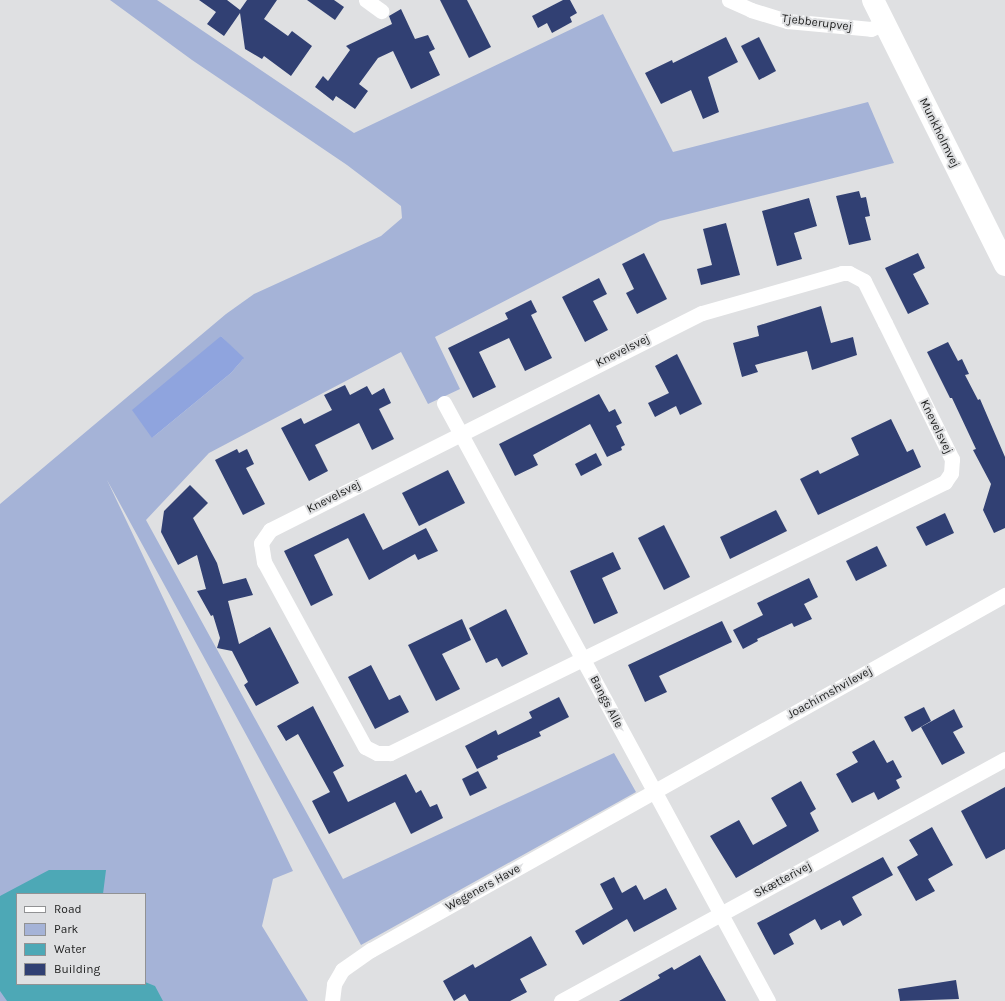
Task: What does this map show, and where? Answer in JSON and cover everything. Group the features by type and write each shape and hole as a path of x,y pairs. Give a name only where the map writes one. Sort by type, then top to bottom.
{"street":[{"path":"366,0 382,11"},
{"name":"Tjebberupvej","path":"729,0 751,10 787,21 871,29 884,23"},
{"name":"Munkholmvej","path":"873,0 1005,265"},
{"name":"Knevelsvej","path":"842,273 849,273 864,281 952,459 952,468 949,477 940,486 582,658 390,753 373,752 360,741 264,562 262,540 270,530 702,313 842,273"},
{"name":"Bangs Alle","path":"444,403 768,1001"},
{"name":"Joachimshvilevej","path":"654,791 1005,595"},
{"name":"Skætterivej","path":"561,1001 1005,759"},
{"name":"Wegeners Have","path":"332,1001 334,984 342,970 361,957 654,791"}],"green space":[{"path":"110,0 157,0 354,133 603,14 673,152 868,102 894,163 660,221 435,337 460,389 428,404 401,352 209,453 146,520 343,879 614,753 636,792 361,945 107,480 293,871 273,879 262,926 308,1001 0,1001 0,504 226,314 254,294 381,236 402,218 401,206 347,165 192,60","holes":["221,336 243,359 231,373 152,438"]}],"shaded area":[{"path":"221,336 244,358 231,373 152,438 132,410"}],"water":[{"path":"49,870 106,870 103,893 16,893 16,985 146,985 146,982 155,986 163,1001 7,1001 0,991 0,896"}],"building":[{"path":"199,0 227,0 240,10 247,0 277,0 264,19 288,36 292,31 312,46 291,76 264,56 262,59 245,49 240,13 224,36 207,24 216,12"},
{"path":"307,0 334,0 344,7 335,20"},
{"path":"440,0 467,0 491,47 469,58"},
{"path":"563,0 570,0 577,13 570,17 572,22 552,33 547,23 538,28 532,16"},
{"path":"401,9 415,39 428,35 435,49 429,52 440,75 411,89 393,51 378,58 359,84 368,91 355,109 336,96 333,101 315,87 323,76 328,81 350,50 346,46 392,24 389,16"},
{"path":"726,37 738,62 708,77 719,112 703,119 691,90 661,104 645,73 672,60 673,63"},
{"path":"759,37 776,71 759,80 741,46"},
{"path":"859,191 861,198 866,197 870,216 865,217 871,240 849,245 836,196"},
{"path":"809,198 817,226 794,233 802,259 777,266 762,211"},
{"path":"726,223 740,275 701,285 697,269 712,265 703,229"},
{"path":"644,253 667,299 637,314 626,293 634,289 622,264"},
{"path":"918,253 925,268 913,274 929,304 908,314 885,268"},
{"path":"599,278 607,294 593,301 608,330 585,342 562,297"},
{"path":"531,300 537,312 531,315 552,358 525,371 509,338 479,352 496,387 473,398 448,348 508,319 505,313"},
{"path":"821,306 831,343 853,337 857,355 812,370 807,351 755,365 758,372 742,377 733,343 759,336 757,326"},
{"path":"948,342 958,361 962,359 969,374 965,375 978,400 980,399 1005,457 1005,528 994,533 983,510 991,484 973,450 976,449 952,398 950,398 927,352"},
{"path":"677,354 702,404 680,415 676,406 655,417 648,403 669,393 655,366"},
{"path":"345,385 350,395 367,386 372,395 384,388 391,403 379,409 394,439 372,450 359,423 315,445 328,471 309,481 281,428 301,418 304,424 332,410 324,395"},
{"path":"599,394 609,412 615,409 622,423 616,426 625,445 621,447 622,450 607,457 590,424 533,455 538,465 515,476 499,444"},
{"path":"891,419 907,452 913,449 921,467 818,515 800,479 818,470 820,474 859,455 851,438"},
{"path":"237,449 239,453 247,449 254,464 246,468 265,504 243,515 215,460"},
{"path":"596,453 602,465 581,476 575,464"},
{"path":"448,470 465,503 419,526 402,493"},
{"path":"190,485 208,503 193,518 217,563 223,584 246,578 253,595 228,601 239,644 270,627 299,683 256,706 244,685 248,682 232,651 217,648 220,638 213,615 211,616 197,591 206,589 197,555 178,565 161,532 164,511"},
{"path":"776,510 787,531 730,559 720,537"},
{"path":"364,513 383,550 426,528 438,551 418,560 415,554 369,580 348,538 314,555 333,595 311,606 284,551"},
{"path":"945,513 954,533 926,546 916,527"},
{"path":"664,525 690,577 664,590 638,538"},
{"path":"877,546 887,566 856,581 846,561"},
{"path":"613,552 621,569 602,578 618,613 594,624 570,571"},
{"path":"809,578 818,597 804,604 812,619 794,627 792,623 757,639 758,641 743,649 733,630 763,615 757,603"},
{"path":"506,609 528,654 502,667 497,658 486,663 469,628"},
{"path":"462,619 471,640 442,654 460,689 436,701 408,645"},
{"path":"722,621 732,642 659,676 667,692 645,702 628,665"},
{"path":"371,665 389,700 400,695 409,712 375,729 348,677"},
{"path":"559,697 569,717 539,732 541,736 497,756 498,759 477,769 465,746 496,730 498,735 532,718 529,712"},
{"path":"313,706 344,766 333,772 348,802 406,774 416,793 421,790 430,807 437,804 443,818 411,834 395,802 329,834 312,801 330,792 298,734 286,741 277,726"},
{"path":"924,707 931,721 912,732 904,717"},
{"path":"954,709 963,727 953,732 965,753 942,765 921,727"},
{"path":"874,740 887,763 893,760 902,777 896,780 900,788 878,800 874,792 852,803 836,774 858,762 852,752"},
{"path":"478,771 487,788 470,796 462,779"},
{"path":"801,781 816,809 810,813 819,831 736,878 710,836 739,820 753,845 787,826 771,798"},
{"path":"1005,787 1005,849 986,859 961,811"},
{"path":"932,827 953,865 928,879 935,891 916,901 897,867 918,855 909,840"},
{"path":"883,857 893,875 852,897 862,915 843,926 840,920 821,930 815,919 789,934 794,944 774,955 757,923"},
{"path":"614,877 622,893 636,885 644,900 666,888 677,909 634,932 627,919 583,945 575,931 613,909 600,884"},
{"path":"531,936 547,965 520,979 527,992 510,1001 469,1001 465,994 454,1001 443,981 473,964 475,968"},
{"path":"700,955 726,1001 619,1001 660,978 658,975 672,967 674,970"},
{"path":"956,980 959,999 900,1001 898,989"}]}
